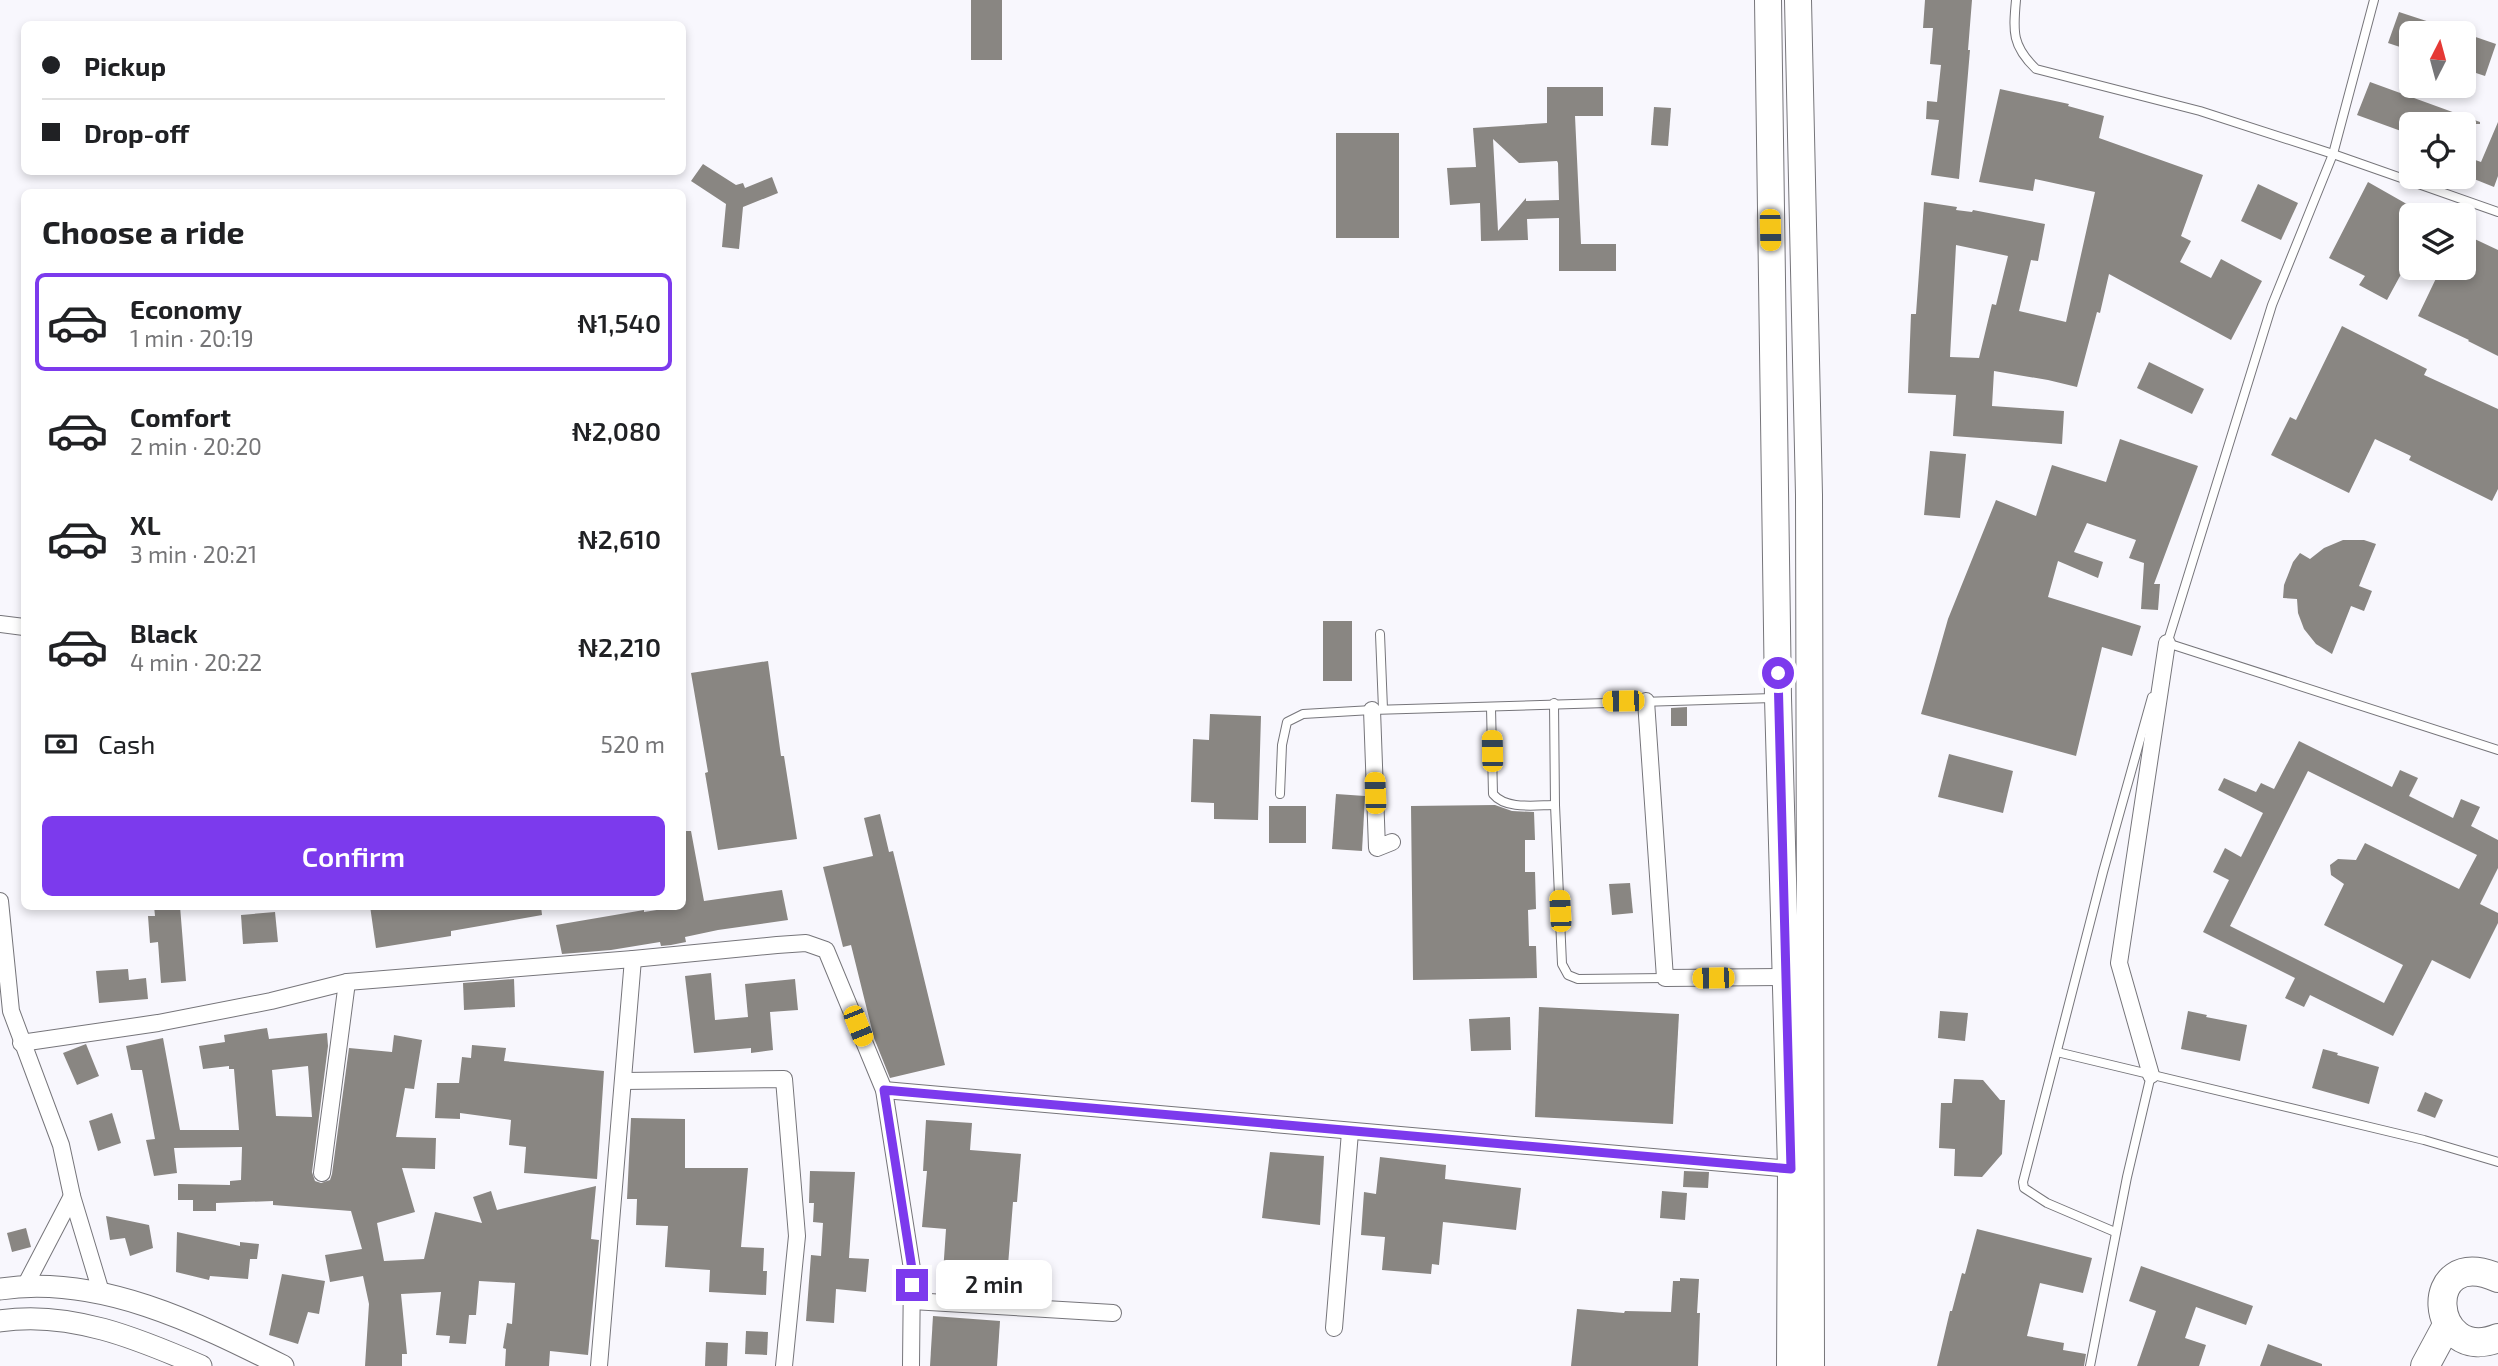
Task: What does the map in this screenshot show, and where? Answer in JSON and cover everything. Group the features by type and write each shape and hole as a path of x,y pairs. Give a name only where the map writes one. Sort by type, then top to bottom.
{"highway":[{"path":"2480,1350 2454,1336 2446,1327 2441,1315 2441,1303 2445,1291 2462,1275 2493,1267"},
{"path":"2425,1366 2446,1327"}],"main road":[{"path":"1768,0 1778,698 1791,1169 1790,1366"},
{"path":"1798,0 1809,495 1811,1366"}],"street":[{"path":"0,624 21,627"},
{"path":"2151,1075 2119,963 2167,643"},
{"path":"1646,701 1665,978 1784,977"},
{"path":"1377,710 1377,848 1392,842"},
{"path":"0,901 10,1011 61,1144 72,1196 101,1292"},
{"path":"22,1043 158,1023 271,1001 347,982 806,943 826,950 884,1090 912,1269 911,1366"},
{"path":"599,1366 633,959"},
{"path":"322,1173 347,982"},
{"path":"623,1081 784,1079 797,1236 784,1366"},
{"path":"884,1090 1791,1169"},
{"path":"1334,1328 1350,1132"},
{"path":"25,1286 72,1196"},
{"path":"0,1289 60,1286 101,1292 187,1321 284,1366"},
{"path":"912,1301 1113,1313"},
{"path":"0,1321 40,1318 75,1323 158,1348 201,1366"}],"lane":[{"path":"2016,0 2015,38 2020,52 2036,69 2200,111 2498,212"},
{"path":"2115,1232 2047,1203 2024,1188 2023,1182 2103,872 2167,643 2272,305 2333,154 2374,0"},
{"path":"1377,710 1380,634"},
{"path":"2167,643 2498,750"},
{"path":"1280,794 1282,745 1287,722 1304,714 1491,708 1554,703 1778,698"},
{"path":"1554,703 1555,805 1562,964 1568,975 1578,979 1665,978"},
{"path":"1491,708 1493,794 1498,801 1511,804 1555,805"},
{"path":"2057,1052 2424,1140 2498,1162"},
{"path":"2090,1366 2115,1232 2151,1075"}],"building":[{"path":"971,0 1002,0 1002,60 971,60"},
{"path":"1925,0 1972,0 1959,179 1931,175 1939,120 1926,119 1927,101 1937,102 1941,65 1930,64 1933,28 1923,28"},
{"path":"2399,12 2426,21 2399,21 2399,47 2388,43"},
{"path":"2476,37 2496,44 2485,76 2476,73"},
{"path":"2370,82 2399,93 2399,98 2414,98 2452,112 2399,112 2399,130 2357,115"},
{"path":"1547,87 1603,87 1603,116 1575,116 1581,244 1616,244 1616,271 1559,271 1559,218 1527,219 1528,240 1481,241 1480,203 1450,205 1447,168 1476,167 1473,128 1547,123","holes":["1493,139 1519,163 1557,161 1559,200 1526,201 1526,198 1498,231"]},
{"path":"2000,89 2069,104 2068,106 2104,116 2099,138 2203,175 2181,236 2191,241 2180,262 2211,278 2221,259 2262,281 2231,340 2109,274 2077,387 1994,371 1992,406 2064,411 2062,444 1953,436 1956,395 1908,393 1911,314 1916,314 1924,202 1957,207 1956,210 1973,210 2045,224 2038,261 2031,260 2019,311 2066,322 2095,192 2035,179 2033,191 1979,182","holes":["1956,245 2008,256 1996,305 1992,304 1979,358 1950,357"]},
{"path":"1654,107 1671,108 1668,146 1651,145"},
{"path":"2498,122 2498,176 2494,187 2476,180 2476,160 2481,162"},
{"path":"1336,133 1399,133 1399,238 1336,238"},
{"path":"703,164 736,185 743,183 745,188 772,177 778,193 743,207 739,249 722,247 726,204 691,181"},
{"path":"2368,182 2405,203 2399,203 2399,278 2387,300 2359,285 2365,276 2329,258"},
{"path":"2258,184 2298,203 2281,240 2241,221"},
{"path":"2476,240 2498,250 2498,356 2418,316 2435,280 2476,280"},
{"path":"2342,326 2427,369 2424,375 2498,409 2498,489 2492,501 2409,460 2411,456 2375,439 2349,493 2271,455 2290,417 2296,420"},
{"path":"2149,362 2204,389 2192,414 2137,388"},
{"path":"2120,439 2198,466 2154,584 2160,584 2158,610 2141,609 2144,563 2129,558 2136,540 2087,523 2074,552 2103,562 2098,578 2058,561 2048,597 2141,626 2132,656 2102,647 2076,756 1921,714 1948,619 1996,500 2036,516 2052,465 2106,482"},
{"path":"1930,451 1966,454 1960,518 1924,515"},
{"path":"2343,540 2364,540 2376,544 2359,586 2372,591 2364,611 2351,606 2332,654 2316,644 2304,629 2298,613 2297,599 2283,598 2284,585 2293,562 2300,553 2310,559 2324,548"},
{"path":"1323,621 1352,621 1352,681 1323,681"},
{"path":"768,661 781,756 784,756 797,839 718,850 691,673"},
{"path":"1687,707 1687,726 1671,726 1671,708"},
{"path":"1210,714 1261,716 1258,820 1214,819 1214,803 1191,802 1193,739 1209,740"},
{"path":"2299,741 2392,787 2400,770 2418,778 2409,796 2453,818 2461,799 2480,807 2471,826 2498,840 2498,868 2480,904 2498,913 2498,923 2470,979 2432,960 2393,1036 2310,995 2304,1007 2285,998 2295,978 2203,932 2229,880 2213,872 2225,848 2241,857 2263,813 2218,790 2224,778 2256,792 2261,783 2274,789","holes":["2308,771 2477,855 2459,889 2365,843 2356,860 2338,859 2330,865 2331,875 2344,884 2324,925 2403,965 2384,1003 2230,926"]},
{"path":"1949,754 2013,771 2003,813 1938,797"},
{"path":"1336,794 1365,796 1362,851 1332,849"},
{"path":"1495,805 1512,811 1534,812 1535,840 1525,840 1525,872 1535,872 1536,909 1528,910 1529,946 1536,946 1537,978 1413,980 1411,806"},
{"path":"1269,806 1306,806 1306,843 1269,843"},
{"path":"880,814 889,852 893,851 945,1065 890,1078 874,1038 851,945 843,947 823,867 873,856 864,818"},
{"path":"686,831 691,831 704,901 782,890 788,920 685,937 686,942 671,945 661,946 660,942 562,954 556,925 644,912 686,910"},
{"path":"1630,883 1633,913 1612,915 1609,884"},
{"path":"154,910 180,910 186,981 161,983 158,942 150,943 148,916 155,916"},
{"path":"371,910 541,910 542,915 451,931 451,936 376,948"},
{"path":"275,912 278,942 243,944 241,915"},
{"path":"128,969 129,980 146,978 148,999 99,1003 96,971"},
{"path":"711,973 715,1020 748,1017 745,984 795,979 798,1010 770,1012 773,1050 751,1053 751,1048 694,1053 685,976"},
{"path":"514,979 515,1007 464,1010 463,983"},
{"path":"1539,1007 1679,1014 1673,1124 1535,1117"},
{"path":"1940,1011 1968,1013 1965,1041 1938,1038"},
{"path":"2188,1011 2247,1025 2240,1061 2181,1049"},
{"path":"1510,1017 1511,1050 1471,1051 1469,1019"},
{"path":"267,1028 269,1039 327,1033 328,1046 312,1172 315,1181 321,1183 330,1180 332,1174 349,1048 392,1052 394,1035 422,1040 414,1089 405,1088 396,1137 436,1138 435,1169 402,1168 415,1212 377,1223 384,1261 424,1259 435,1212 482,1223 473,1197 491,1191 497,1210 596,1186 591,1239 599,1240 588,1355 550,1351 549,1366 505,1366 506,1349 503,1348 507,1323 512,1324 515,1283 479,1281 476,1315 469,1315 466,1344 449,1343 450,1336 436,1335 441,1292 401,1294 407,1354 402,1354 402,1366 365,1366 369,1304 363,1276 330,1282 325,1255 362,1249 351,1211 273,1205 273,1201 216,1203 216,1211 193,1211 193,1200 178,1200 178,1184 230,1185 230,1181 241,1180 242,1147 174,1148 177,1173 154,1176 146,1140 155,1139 142,1070 131,1070 126,1046 163,1038 180,1130 239,1130 234,1069 229,1069 229,1066 203,1069 199,1046 225,1042 224,1035","holes":["308,1066 312,1117 276,1116 272,1070"]},
{"path":"86,1044 99,1076 77,1085 63,1053"},
{"path":"472,1045 506,1048 504,1061 604,1071 597,1179 524,1173 526,1147 509,1145 511,1120 460,1113 460,1119 435,1118 437,1083 459,1083 462,1057 471,1058"},
{"path":"2323,1049 2379,1067 2369,1104 2312,1088"},
{"path":"1954,1079 1983,1080 2000,1100 2005,1100 2002,1154 1982,1177 1954,1176 1955,1149 1939,1148 1941,1103 1952,1103"},
{"path":"2425,1092 2443,1100 2435,1118 2417,1111"},
{"path":"112,1113 121,1143 98,1151 89,1121"},
{"path":"631,1118 685,1119 685,1168 748,1168 741,1247 764,1248 766,1295 709,1292 710,1270 665,1267 668,1226 636,1225 637,1199 627,1199"},
{"path":"926,1120 972,1123 970,1150 1021,1154 1017,1202 1013,1202 1007,1278 943,1273 946,1229 922,1227 927,1171 923,1171"},
{"path":"1270,1152 1324,1156 1320,1225 1262,1218"},
{"path":"1380,1157 1446,1165 1445,1179 1521,1188 1516,1230 1443,1222 1439,1265 1432,1264 1431,1274 1382,1270 1385,1237 1361,1235 1364,1192 1376,1194"},
{"path":"810,1171 855,1172 849,1258 869,1259 866,1292 836,1289 834,1323 806,1321 811,1255 821,1256 823,1223 813,1222 814,1203 809,1203"},
{"path":"1684,1171 1709,1172 1708,1188 1683,1187"},
{"path":"1662,1191 1687,1193 1685,1220 1660,1218"},
{"path":"106,1216 149,1225 153,1248 130,1256 125,1238 110,1240"},
{"path":"26,1228 31,1247 12,1252 7,1233"},
{"path":"1977,1229 2092,1258 2083,1293 2040,1283 2027,1336 2064,1343 2063,1350 2086,1354 2084,1366 1937,1366 1950,1311 1962,1273 1965,1274"},
{"path":"177,1232 240,1246 240,1242 259,1244 257,1259 250,1259 248,1279 210,1276 209,1280 176,1272"},
{"path":"2141,1266 2253,1306 2246,1325 2196,1307 2185,1338 2206,1345 2199,1366 2137,1366 2156,1311 2129,1301"},
{"path":"282,1274 325,1281 319,1314 308,1312 298,1344 269,1335"},
{"path":"1680,1278 1699,1279 1698,1366 1571,1366 1577,1309 1624,1313 1671,1312 1673,1281 1680,1281"},
{"path":"933,1316 1000,1321 997,1366 930,1366"},
{"path":"746,1331 768,1332 767,1355 745,1354"},
{"path":"706,1342 728,1343 727,1366 705,1366"},
{"path":"2268,1344 2322,1364 2322,1366 2260,1366"}],"route":[{"path":"912,1285 912,1269 884,1090 1791,1169 1778,673"}]}
